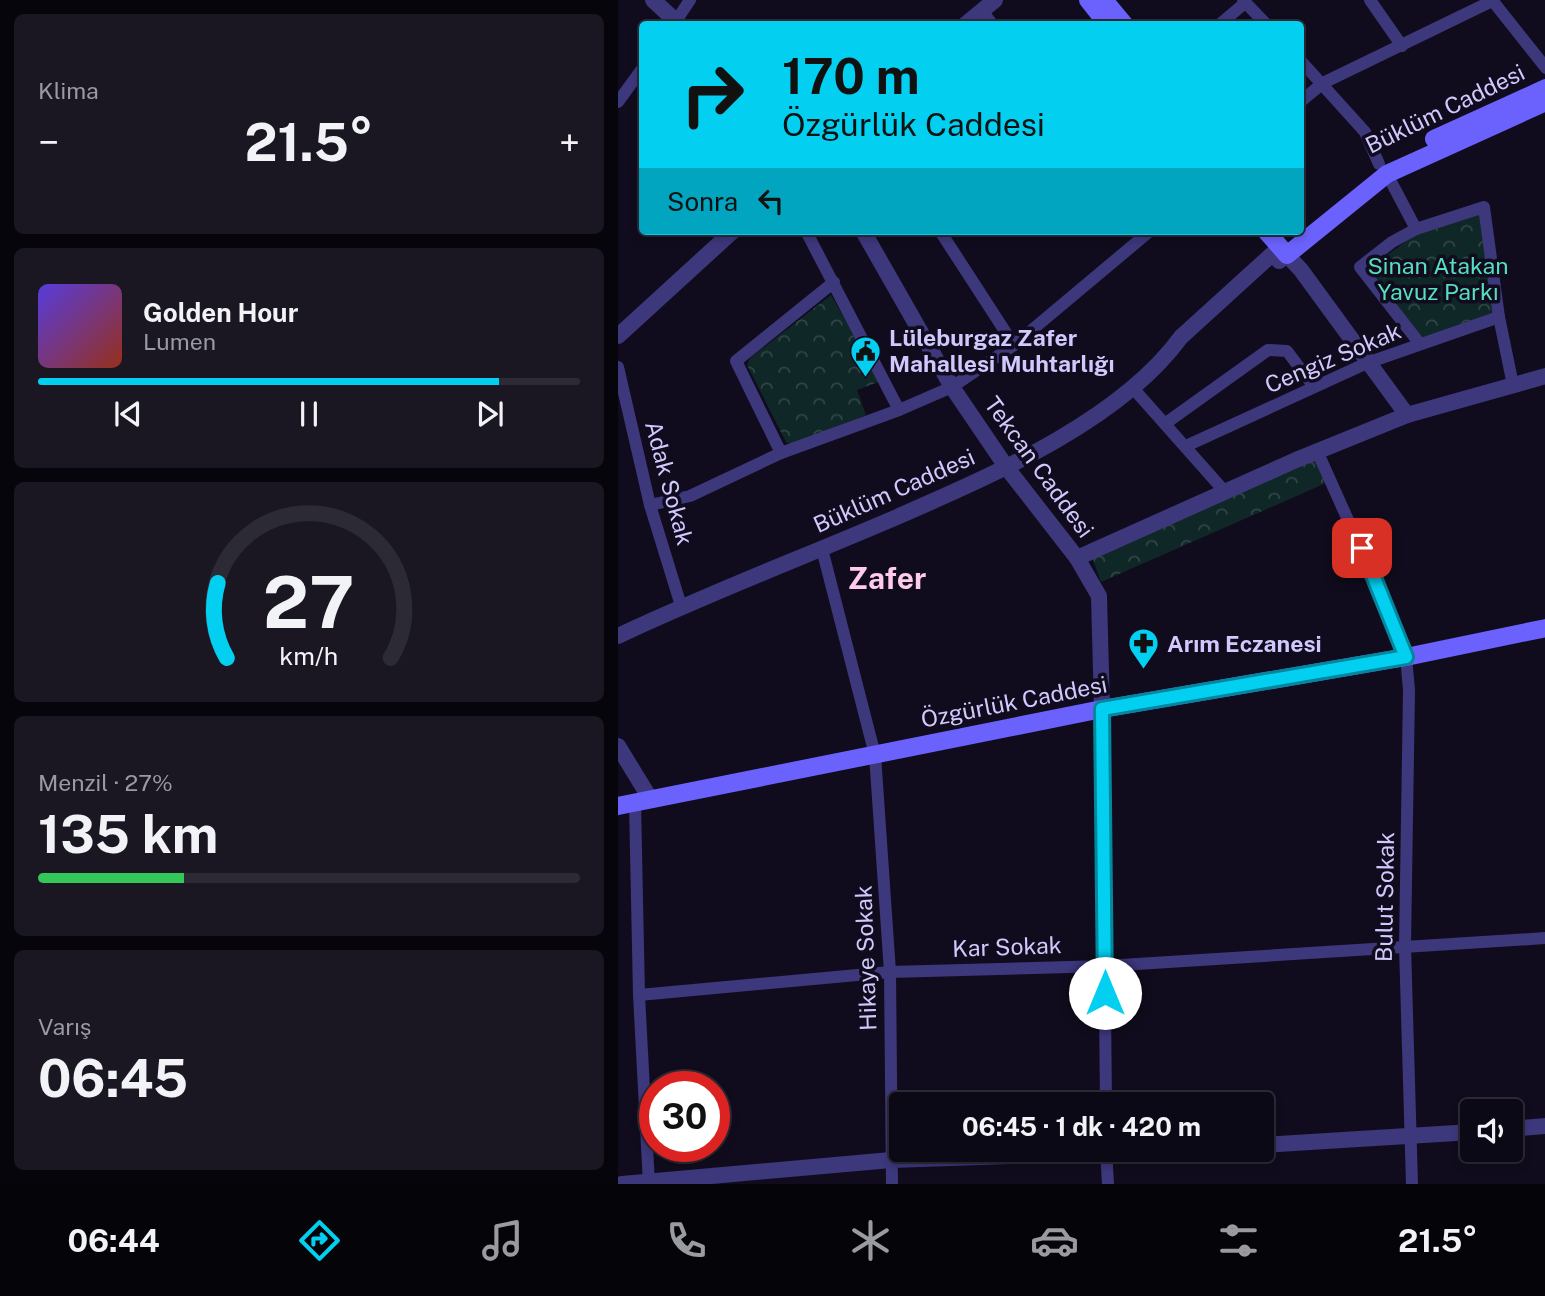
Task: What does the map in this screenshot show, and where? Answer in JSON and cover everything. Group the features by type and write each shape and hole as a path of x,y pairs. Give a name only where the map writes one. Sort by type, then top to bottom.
{"main road":[{"path":"1088,0 1105,21"},
{"path":"1104,0 1122,21"},
{"name":"Büklüm Caddesi","path":"1304,229 1383,169 1545,88"},
{"name":"Büklüm Caddesi","path":"1383,169 1545,102"},
{"name":"Özgürlük Caddesi","path":"635,803 1102,709 1406,657 1545,628"}],"street":[{"path":"653,0 673,21"},
{"path":"678,21 690,0"},
{"path":"1370,0 1403,46"},
{"path":"1304,99 1323,83 1493,0 1545,68"},
{"path":"1223,21 1244,2 1263,21"},
{"path":"969,21 988,5"},
{"path":"1304,64 1365,132 1417,229"},
{"path":"621,92 639,72"},
{"path":"1420,344 1360,267 1392,242 1417,229 1484,207 1499,317 1513,385"},
{"path":"618,336 729,235"},
{"path":"808,235 899,410"},
{"name":"Tekcan Caddesi","path":"871,235 952,387 1007,468 1077,558 1099,596 1102,709"},
{"path":"943,235 1014,345"},
{"path":"650,505 690,496 740,475 781,453 899,410 952,387 1014,345 1142,235"},
{"path":"1290,240 1301,270 1407,415"},
{"name":"Büklüm Caddesi","path":"618,636 1007,468 1132,387 1168,354 1192,340 1290,240"},
{"path":"781,453 736,361 834,282"},
{"name":"Cengiz Sokak","path":"1186,446 1367,363 1499,317"},
{"path":"1166,423 1268,350 1287,351 1314,387"},
{"name":"Adak Sokak","path":"618,367 650,505 682,609"},
{"path":"1077,558 1296,460 1407,415 1545,376"},
{"path":"1132,387 1226,493"},
{"name":"Bulut Sokak","path":"1318,453 1390,612 1406,657 1409,690 1405,946 1412,1184"},
{"name":"Hikaye Sokak","path":"822,549 875,755 890,972 891,1092"},
{"path":"1102,709 1106,1092"},
{"path":"618,746 635,803 639,995 649,1183"},
{"name":"Kar Sokak","path":"639,995 890,972 1105,966 1545,937"},
{"path":"1523,1128 1545,1126"},
{"path":"1274,1144 1460,1133"},
{"path":"622,1184 889,1160"},
{"name":"Hikaye Sokak","path":"892,1162 892,1184"},
{"path":"1107,1162 1108,1184"}],"green space":[{"name":"Sinan Atakan Yavuz Parkı","path":"1480,213 1495,313 1421,339 1368,269 1416,234"},
{"path":"831,295 881,381 857,390 866,415 793,445 786,442 747,365 750,358"},
{"path":"1316,458 1326,483 1101,582 1092,557"}],"place":[{"name":"Lüleburgaz Zafer Mahallesi Muhtarlığı","path":"866,378"},
{"name":"Arım Eczanesi","path":"1144,671"}],"district":[{"name":"Zafer","path":"887,579"}],"route":[{"path":"1105,993 1102,709 1406,657 1362,548"}]}
